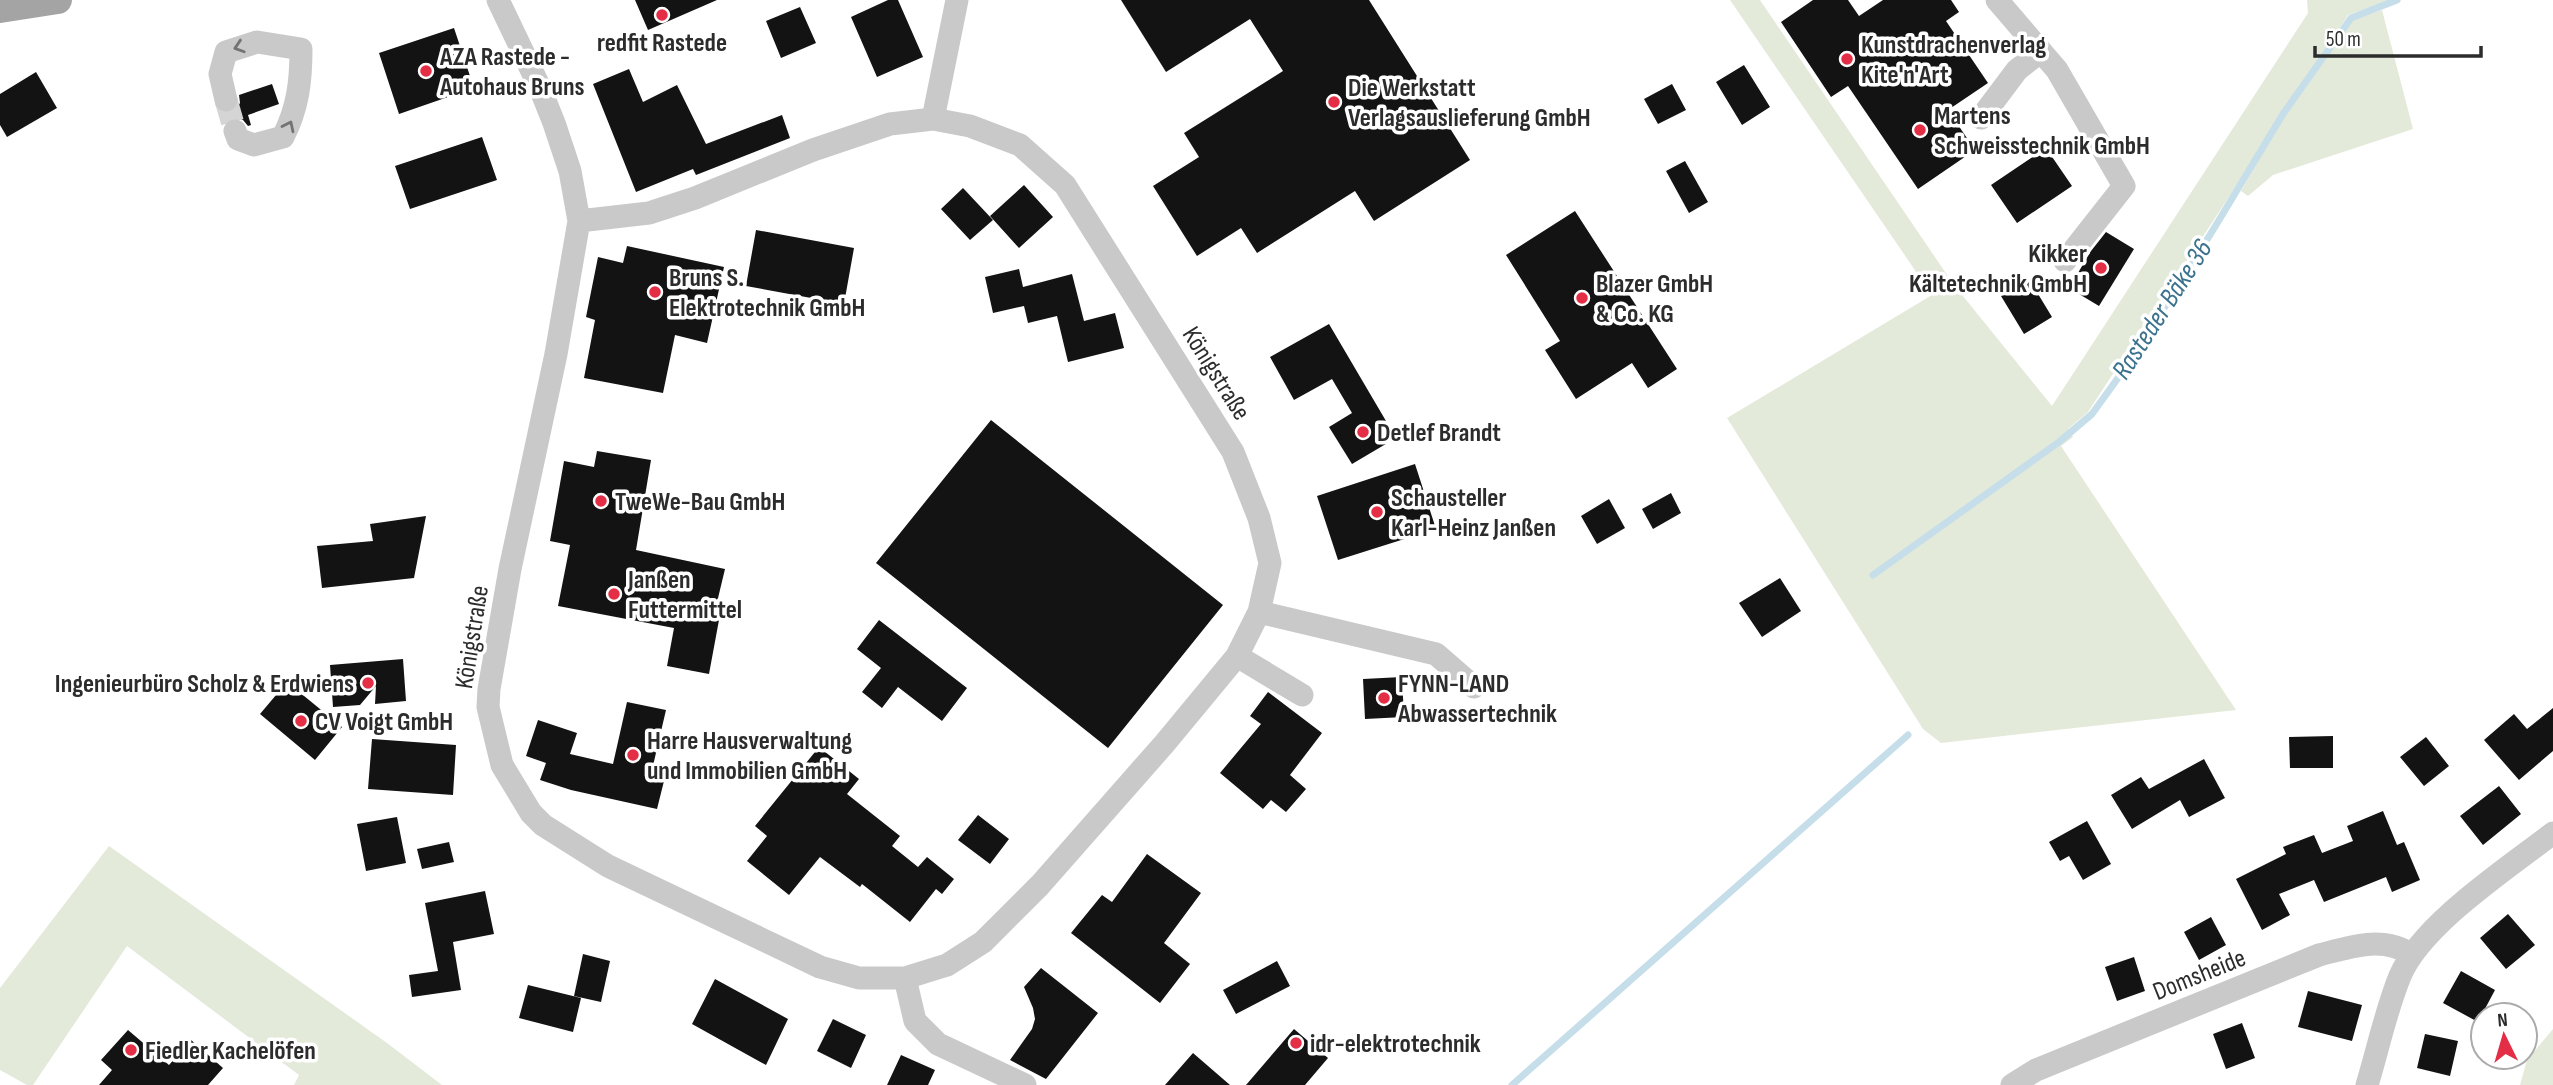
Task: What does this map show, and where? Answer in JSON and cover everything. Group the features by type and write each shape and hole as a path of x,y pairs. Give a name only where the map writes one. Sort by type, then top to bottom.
{"main road":[{"path":"0,9 58,0"}],"street":[{"name":"Königstraße","path":"498,0 554,122 570,172 579,221 556,354 510,569 489,689 488,707 502,765 531,813 543,825 608,866 820,967 859,978 905,978 947,965 983,942 1040,885 1165,743 1237,656 1259,612 1270,563 1259,518 1233,452 1065,185 1020,145 970,126 933,119 890,124 813,150 695,198 649,213 579,221"},
{"path":"933,119 957,0"},
{"path":"1997,0 2057,70 2124,186 2065,261"},
{"path":"226,100 220,74 226,52 257,42 301,49 301,81 293,118 283,137 254,145 238,139 235,131"},
{"path":"1981,118 2017,70 2040,52"},
{"path":"1259,612 1437,654 1474,687"},
{"path":"1237,656 1302,695"},
{"path":"2367,1085 2400,976 2412,955 2433,929 2553,833"},
{"name":"Domsheide","path":"2012,1085 2036,1070 2319,955 2379,943 2400,947 2412,955"},
{"path":"905,978 915,1021 938,1044 1025,1085"}],"green space":[{"path":"1730,0 1760,0 1954,285 2052,406 2308,13 2307,0 2390,0 2348,15 2088,412 2068,429 2073,437 2061,446 2236,710 1941,743 1923,729 1727,418 1932,295"},
{"path":"2382,10 2413,129 2273,175 2248,196 2241,191 2284,117 2353,20"},
{"path":"109,846 442,1085 294,1085 299,1075 127,946 33,1085 27,1085 0,1070 0,988"},
{"path":"2553,1029 2553,1085 2520,1085 2524,1071 2539,1071 2539,1046"}],"building":[{"name":"redfit Rastede","path":"635,0 717,0 648,30"},
{"path":"888,0 898,0 923,57 877,77 851,17"},
{"name":"Die Werkstatt Verlagsauslieferung GmbH","path":"1121,0 1369,0 1470,160 1374,221 1355,191 1257,253 1241,228 1197,256 1153,186 1199,157 1184,133 1283,71 1250,19 1166,72"},
{"path":"1813,0 1848,0 1859,16 1883,0 1951,0 1959,12 1946,21 1988,83 1948,110 1975,150 1918,189 1848,86 1831,97 1781,22"},
{"path":"800,7 816,43 781,58 766,21"},
{"name":"AZA Rastede - Autohaus Bruns","path":"454,28 474,88 399,114 379,53"},
{"path":"1744,65 1770,107 1742,125 1716,82"},
{"path":"629,69 643,102 677,85 706,144 782,115 790,138 696,175 693,169 636,192 593,84"},
{"path":"36,72 57,108 7,137 0,125 0,94"},
{"path":"272,84 279,104 248,115 251,125 248,126 237,117 229,118 224,123 220,113 235,111 240,103 239,95"},
{"path":"1672,84 1686,110 1658,124 1644,99"},
{"path":"482,137 497,180 410,209 395,166"},
{"path":"2046,148 2072,186 2017,223 1991,185"},
{"path":"1685,161 1708,202 1689,213 1666,171"},
{"path":"1024,185 1053,217 1019,248 990,216"},
{"path":"963,188 993,220 970,240 941,209"},
{"name":"Blazer GmbH & Co. KG","path":"1575,211 1677,369 1648,388 1632,363 1576,399 1545,350 1560,341 1506,255"},
{"path":"756,230 854,248 844,304 746,286"},
{"name":"Kikker Kältetechnik GmbH","path":"2106,232 2134,249 2099,306 2069,288"},
{"name":"Bruns S. Elektrotechnik GmbH","path":"627,246 724,267 707,343 675,335 663,393 584,378 595,320 586,317 598,257 623,263"},
{"path":"1019,269 1023,287 1072,274 1084,321 1115,313 1124,348 1068,362 1057,316 1028,323 1024,306 993,313 985,277"},
{"path":"2029,279 2052,317 2024,334 2001,296"},
{"path":"1329,324 1396,438 1352,464 1329,427 1352,413 1332,379 1294,400 1270,357"},
{"path":"991,420 1223,605 1108,748 876,563"},
{"path":"597,451 651,460 636,550 725,569 713,619 719,620 709,674 667,666 674,628 558,606 570,545 550,541 564,461 594,467"},
{"name":"Schausteller Karl-Heinz Janßen","path":"1415,464 1436,529 1338,560 1317,496"},
{"path":"1671,493 1681,513 1653,529 1642,509"},
{"path":"1609,499 1625,528 1597,544 1581,516"},
{"path":"426,516 414,578 322,588 317,546 373,541 370,524"},
{"path":"1780,578 1801,611 1762,637 1739,603"},
{"path":"879,620 967,688 942,721 898,687 882,708 862,692 881,668 857,649"},
{"name":"Ingenieurbüro Scholz & Erdwiens","path":"403,659 406,701 375,704 376,686 360,705 333,707 330,665"},
{"name":"FYNN-LAND Abwassertechnik","path":"1402,677 1404,717 1365,719 1363,679"},
{"name":"CV Voigt GmbH","path":"287,682 342,727 315,760 260,714"},
{"path":"1268,692 1322,733 1290,775 1306,789 1286,812 1271,800 1263,809 1220,773 1261,724 1250,716"},
{"name":"Harre Hausverwaltung und Immobilien GmbH","path":"627,702 666,710 652,770 666,773 657,809 571,790 540,780 546,763 526,756 538,720 577,733 570,754 613,764"},
{"path":"2553,708 2553,751 2519,780 2484,740 2514,714 2527,729"},
{"path":"2333,736 2333,768 2290,768 2289,737"},
{"path":"2426,737 2449,766 2424,786 2400,757"},
{"path":"372,739 456,745 453,795 368,789"},
{"path":"819,747 859,779 847,794 900,836 892,846 918,867 927,857 954,879 942,894 936,889 910,922 862,884 860,887 820,857 789,895 747,861 767,836 755,826"},
{"path":"2204,759 2225,798 2189,817 2180,800 2132,829 2111,795 2141,777 2149,789"},
{"path":"2499,786 2521,814 2483,845 2460,816"},
{"path":"2383,811 2397,845 2404,842 2420,880 2392,892 2386,877 2324,902 2314,880 2279,894 2290,915 2262,930 2236,879 2286,854 2283,847 2314,835 2322,853 2353,841 2347,826"},
{"path":"978,815 1009,839 990,864 958,840"},
{"path":"397,817 406,863 366,871 357,824"},
{"path":"2087,821 2111,864 2083,880 2069,856 2060,861 2049,842"},
{"path":"449,842 454,862 422,869 417,849"},
{"path":"1147,854 1201,893 1164,943 1190,964 1160,1003 1071,933 1102,895 1112,902"},
{"path":"485,891 494,934 453,942 461,990 412,997 409,975 438,971 425,903"},
{"path":"2508,914 2535,945 2506,969 2480,938"},
{"path":"2211,917 2226,945 2199,960 2184,932"},
{"path":"583,954 610,961 601,1002 574,996"},
{"path":"2134,957 2145,991 2117,1001 2105,967"},
{"path":"1277,961 1290,986 1236,1014 1223,990"},
{"path":"1041,968 1098,1013 1046,1079 1010,1060 1032,1029 1035,1019 1033,1008 1024,987"},
{"path":"2461,971 2495,990 2489,1001 2469,1001 2469,1017 2443,1003"},
{"path":"715,979 788,1019 766,1065 692,1024"},
{"path":"528,985 581,998 573,1032 519,1018"},
{"path":"2308,991 2362,1005 2352,1041 2298,1027"},
{"path":"833,1019 866,1035 851,1068 817,1051"},
{"path":"2242,1023 2255,1058 2226,1069 2213,1034"},
{"name":"idr-elektrotechnik","path":"1294,1029 1328,1058 1305,1085 1246,1085"},
{"name":"Fiedler Kachelöfen","path":"128,1030 169,1065 191,1040 223,1068 208,1085 99,1085 112,1070 101,1060"},
{"path":"2425,1034 2458,1041 2450,1076 2417,1068"},
{"path":"1193,1053 1230,1085 1165,1085"},
{"path":"901,1055 935,1070 928,1085 887,1085"}],"waterway":[{"name":"Rasteder Bäke 36","path":"1873,575 2059,442 2092,414 2136,353 2283,114 2351,18 2397,0"},
{"path":"1512,1085 1908,735"}],"tunnel":[{"path":"226,100 235,131"}],"place":[{"name":"redfit Rastede","path":"662,15"},
{"name":"Kunstdrachenverlag Kite'n'Art","path":"1847,59"},
{"name":"AZA Rastede - Autohaus Bruns","path":"426,71"},
{"name":"Die Werkstatt Verlagsauslieferung GmbH","path":"1334,102"},
{"name":"Martens Schweisstechnik GmbH","path":"1920,130"},
{"name":"Kikker Kältetechnik GmbH","path":"2101,268"},
{"name":"Bruns S. Elektrotechnik GmbH","path":"655,292"},
{"name":"Blazer GmbH & Co. KG","path":"1582,298"},
{"name":"Detlef Brandt","path":"1363,432"},
{"name":"TweWe-Bau GmbH","path":"601,501"},
{"name":"Schausteller Karl-Heinz Janßen","path":"1377,512"},
{"name":"Janßen Futtermittel","path":"614,594"},
{"name":"Ingenieurbüro Scholz & Erdwiens","path":"368,683"},
{"name":"FYNN-LAND Abwassertechnik","path":"1384,698"},
{"name":"CV Voigt GmbH","path":"301,721"},
{"name":"Harre Hausverwaltung und Immobilien GmbH","path":"633,755"},
{"name":"idr-elektrotechnik","path":"1296,1043"},
{"name":"Fiedler Kachelöfen","path":"131,1050"}]}
